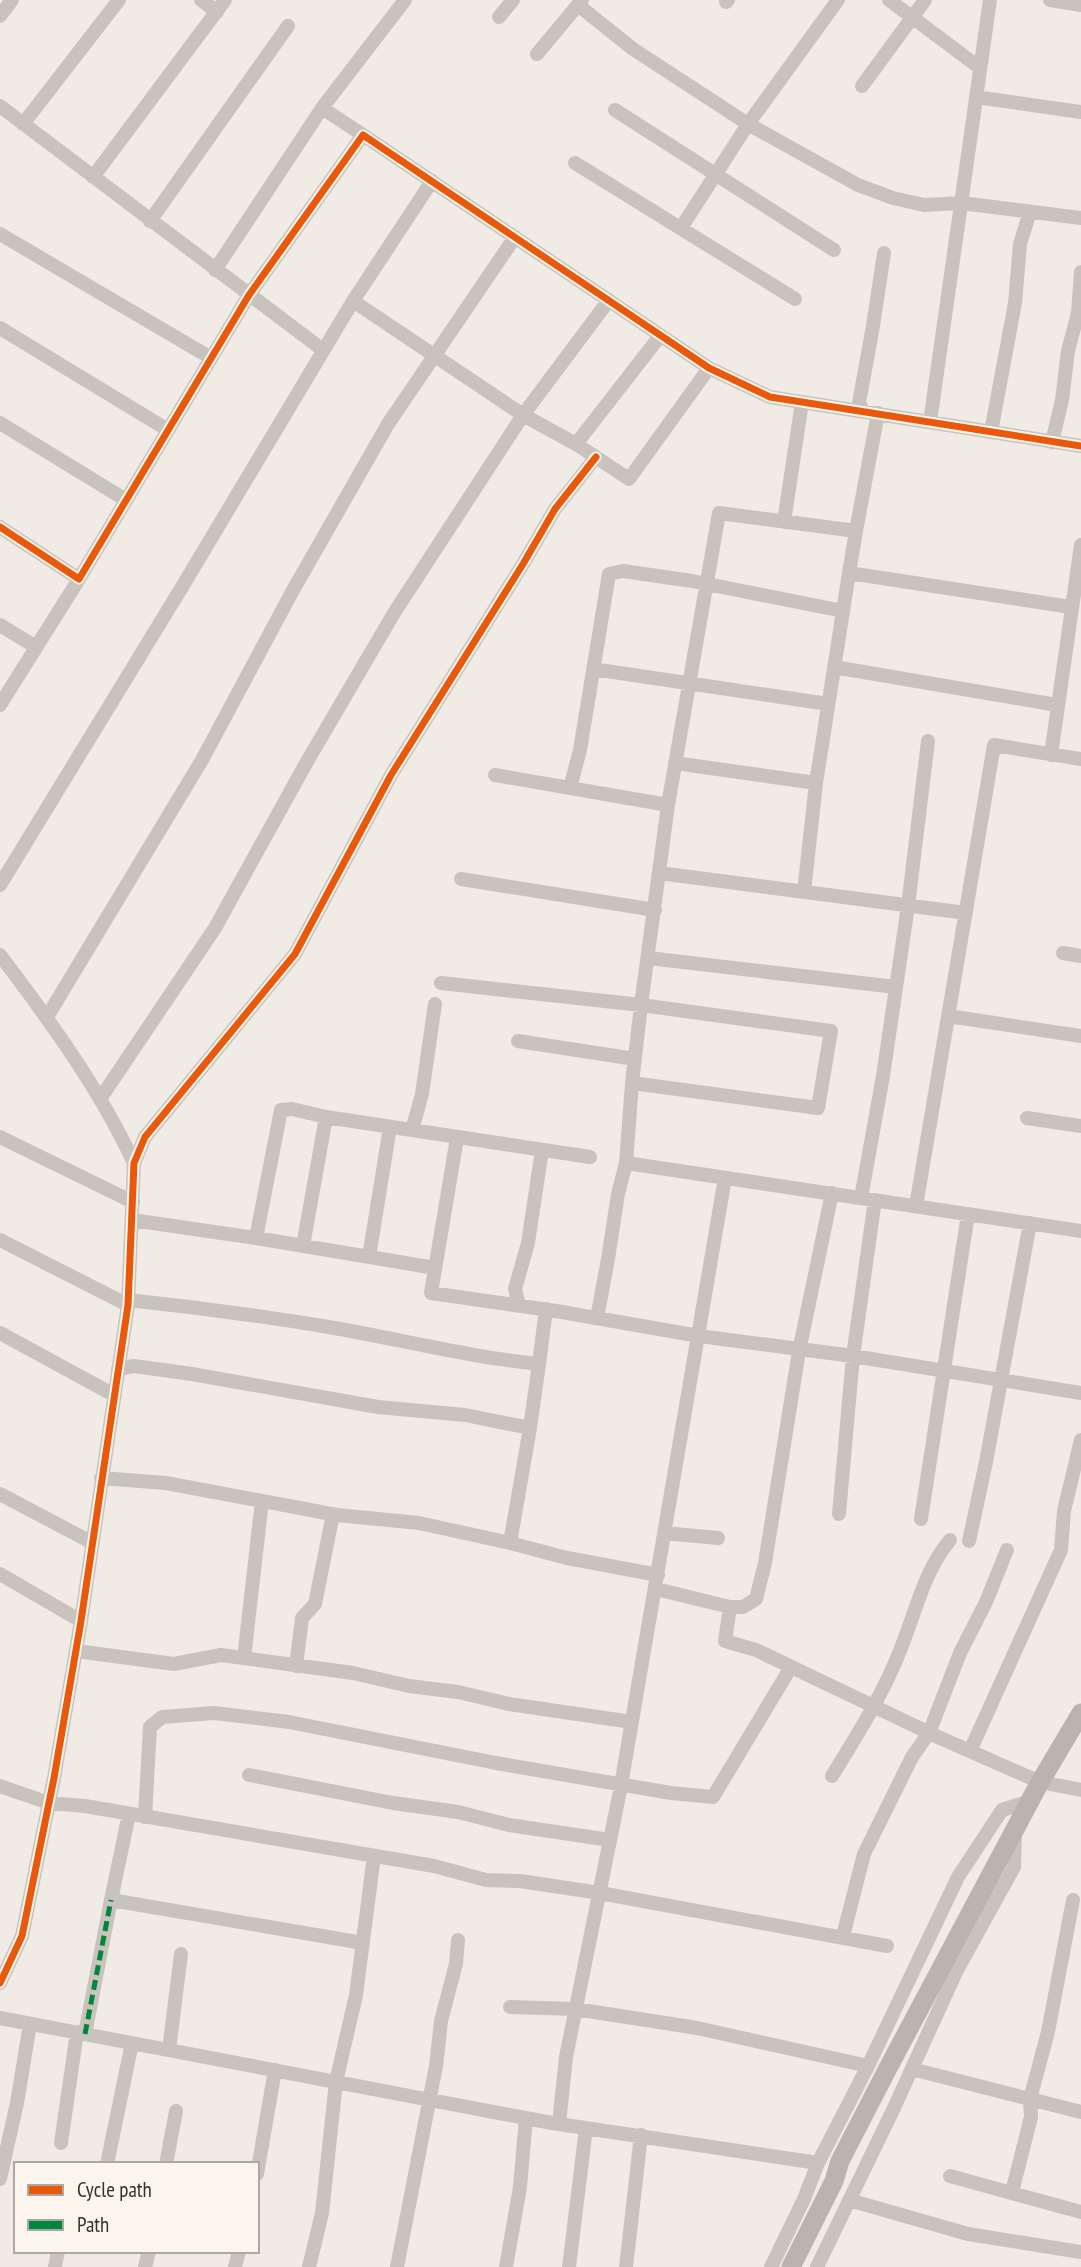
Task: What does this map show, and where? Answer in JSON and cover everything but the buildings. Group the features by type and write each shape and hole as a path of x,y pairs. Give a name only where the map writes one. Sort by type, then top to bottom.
{"main road":[{"path":"791,2267 834,2181 846,2150 1015,1828 1080,1717"}],"street":[{"path":"0,16 12,0"},
{"path":"23,124 119,0"},
{"path":"93,177 221,6 201,0"},
{"path":"215,270 322,108 405,0"},
{"path":"499,17 513,0"},
{"path":"681,228 748,124 838,0"},
{"path":"889,0 980,68"},
{"path":"862,86 925,0"},
{"path":"930,422 990,0"},
{"path":"1050,0 1081,5"},
{"path":"537,54 580,2 633,49 748,124 858,185 893,198 924,205 961,203 1081,218"},
{"path":"150,221 288,26"},
{"path":"976,97 1081,112"},
{"path":"0,106 323,350"},
{"path":"322,108 709,368 770,397 1081,446"},
{"path":"615,110 834,250"},
{"path":"0,705 79,579 249,295 363,135"},
{"path":"575,163 795,299"},
{"path":"0,885 353,301 432,181"},
{"path":"991,432 1015,303 1020,244 1030,212"},
{"path":"0,234 211,358"},
{"path":"47,1017 202,760 292,592 388,424 514,237"},
{"path":"871,412 859,403 884,253"},
{"path":"1052,442 1062,400 1068,351 1078,313 1081,272"},
{"path":"100,1099 215,928 394,614 523,415 609,300"},
{"path":"353,301 523,415 576,444 629,479 709,368"},
{"path":"0,328 168,430"},
{"path":"576,444 660,336"},
{"path":"784,522 802,402"},
{"path":"804,892 816,783 856,531 871,412"},
{"path":"0,423 126,500"},
{"path":"0,1983 22,1936 76,1651 128,1302 134,1163 145,1137 296,954 391,775 555,509 596,457"},
{"path":"597,1318 618,1194 626,1163 641,1005 668,805 719,513 856,531"},
{"path":"0,527 79,579"},
{"path":"1051,755 1081,545"},
{"path":"570,788 580,750 609,574 623,571 692,581 843,611"},
{"path":"849,573 1071,607"},
{"path":"0,625 36,647"},
{"path":"834,667 1057,705"},
{"path":"593,669 690,681 828,704"},
{"path":"839,1514 868,1199 928,741"},
{"path":"916,1206 994,745 1081,759"},
{"path":"675,763 816,783"},
{"path":"495,775 668,805"},
{"path":"659,873 966,913"},
{"path":"461,879 655,910"},
{"path":"1063,953 1081,956"},
{"path":"0,955 47,1017 113,1117 134,1163"},
{"path":"648,958 896,987"},
{"path":"441,982 641,1005 831,1031 818,1108 632,1083"},
{"path":"412,1130 422,1094 435,1004"},
{"path":"948,1016 1081,1036"},
{"path":"518,1041 635,1059"},
{"path":"256,1238 281,1110 292,1109 457,1138 590,1157"},
{"path":"303,1246 326,1116"},
{"path":"1027,1118 1081,1126"},
{"path":"369,1257 390,1127"},
{"path":"0,1138 133,1202"},
{"path":"457,1138 431,1293 1081,1393"},
{"path":"519,1306 515,1289 528,1243 542,1150"},
{"path":"626,1163 1081,1231"},
{"path":"559,2124 566,2057 621,1784 725,1178"},
{"path":"101,1478 166,1483 333,1514 419,1523 510,1543 657,1582 730,1607 743,1606 756,1599 765,1563 799,1351 832,1194"},
{"path":"921,1519 968,1214"},
{"path":"132,1220 435,1268"},
{"path":"969,1541 1030,1223"},
{"path":"0,1240 128,1302 317,1326 444,1350 539,1364"},
{"path":"510,1543 530,1428 545,1309"},
{"path":"0,1333 114,1395"},
{"path":"118,1368 134,1366 192,1374 378,1406 465,1415 530,1428"},
{"path":"970,1751 1061,1550 1065,1511 1081,1440"},
{"path":"0,1494 91,1542"},
{"path":"244,1658 262,1501"},
{"path":"296,1666 302,1618 315,1604 333,1514"},
{"path":"664,1533 718,1538"},
{"path":"832,1776 874,1706 901,1649 918,1598 939,1553 950,1540"},
{"path":"843,1936 864,1854 912,1757 929,1733 960,1653 986,1602 1007,1550"},
{"path":"0,1574 80,1621"},
{"path":"730,1607 725,1641 756,1650 929,1733 1040,1782 1081,1790"},
{"path":"76,1651 174,1664 221,1654 353,1673 509,1704 632,1722"},
{"path":"145,1817 150,1727 162,1717 214,1713 321,1727 496,1763 671,1794 713,1797 791,1667"},
{"path":"249,1774 393,1803 458,1812 509,1825 610,1840"},
{"path":"0,1786 49,1803 85,1806 434,1866 486,1880 520,1881 600,1893 887,1946"},
{"path":"771,2267 818,2163 868,2066 958,1877 1003,1810 1030,1801"},
{"path":"61,2143 81,2033 129,1814"},
{"path":"817,2267 957,1970 1014,1867 1015,1828"},
{"path":"309,2267 322,2213 336,2082 356,1995 374,1856"},
{"path":"111,1900 363,1943"},
{"path":"1012,2192 1031,2117 1030,2099 1048,2032 1073,1900"},
{"path":"397,2267 436,2066 441,2021 456,1964 458,1940"},
{"path":"169,2050 181,1954"},
{"path":"510,2007 575,2009 697,2028 868,2066"},
{"path":"0,2018 559,2124 818,2163"},
{"path":"6,2175 30,2024"},
{"path":"107,2162 132,2043"},
{"path":"912,2069 1081,2112"},
{"path":"259,2162 275,2070"},
{"path":"166,2162 176,2111"},
{"path":"506,2267 520,2187 526,2118"},
{"path":"569,2267 586,2128"},
{"path":"626,2267 641,2135"},
{"path":"950,2176 1081,2212"},
{"path":"849,2200 968,2234 1081,2252"}],"marked path":[{"path":"85,2034 111,1900"}],"cycle path":[{"path":"0,527 79,579 249,295 363,135 709,368 770,397 1081,446"},
{"path":"0,1983 22,1936 54,1778 81,1621 128,1305 134,1163 145,1137 295,954 391,775 555,509 596,457"}]}
